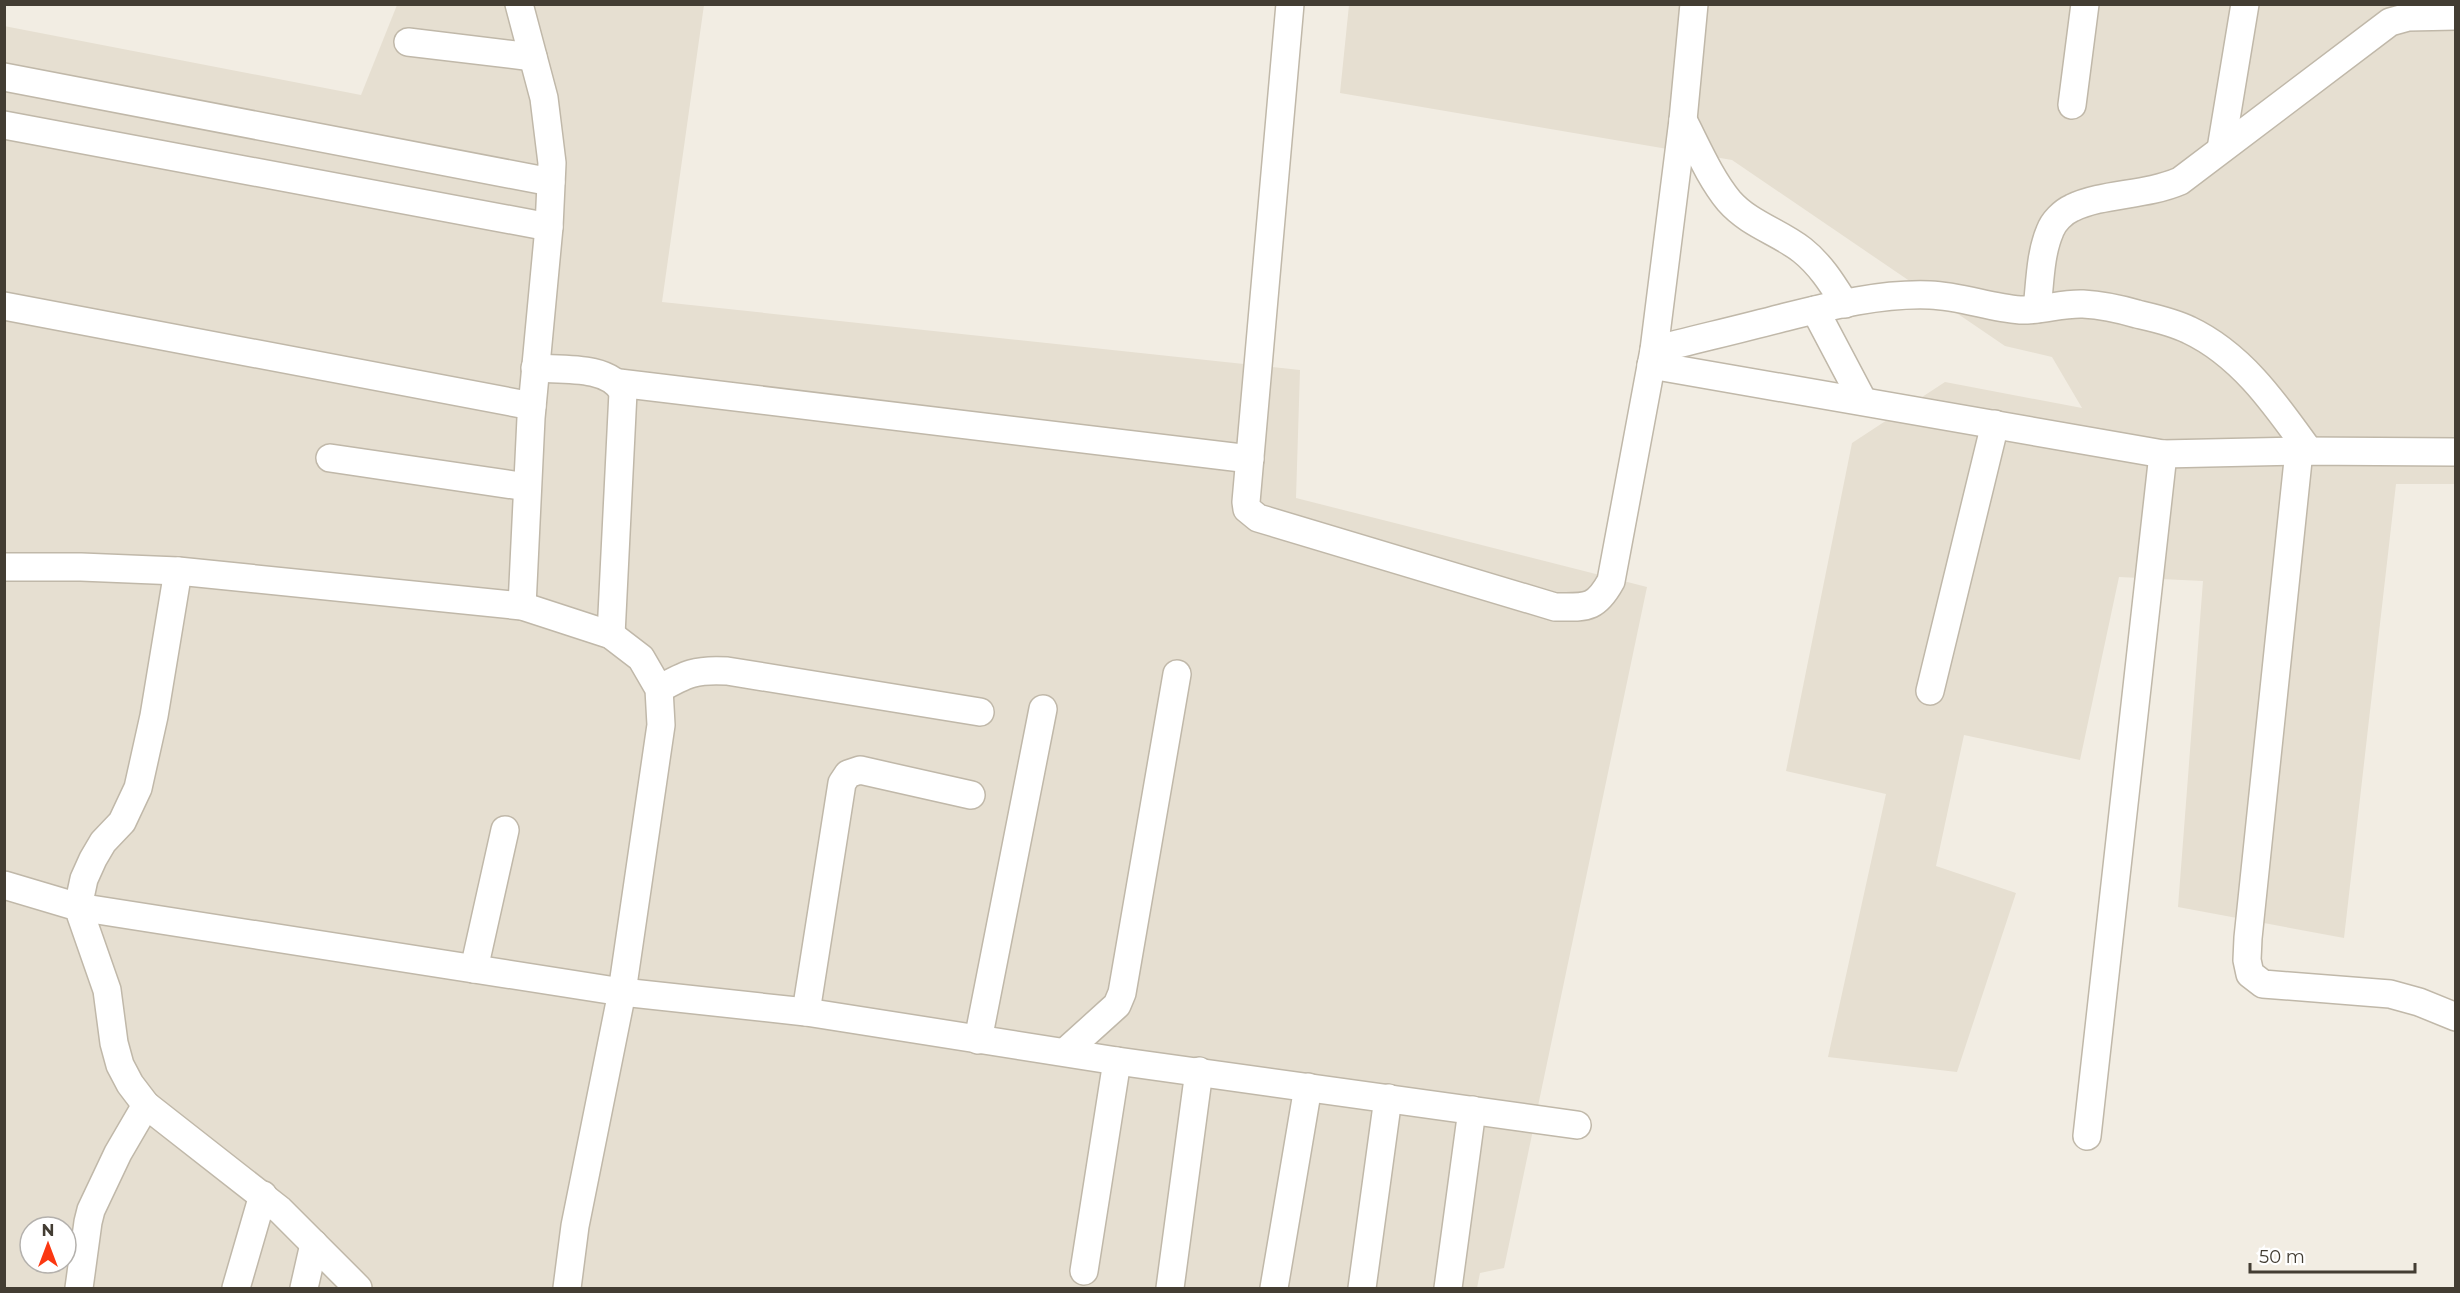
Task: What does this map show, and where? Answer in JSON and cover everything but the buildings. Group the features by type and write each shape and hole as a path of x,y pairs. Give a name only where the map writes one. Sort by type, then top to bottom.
{"street":[{"path":"519,4 544,98 552,163 549,227 532,406 522,606"},
{"path":"1290,4 1245,502 1247,509 1257,518 1555,606 1585,606 1602,598 1611,581 1653,357 1683,120 1694,4"},
{"path":"2072,105 2085,4"},
{"path":"2221,149 2245,4"},
{"path":"2037,309 2045,248 2050,229 2059,217 2071,208 2089,202 2167,186 2195,170 2390,22 2408,17 2456,16"},
{"path":"408,42 533,57"},
{"path":"4,77 551,182"},
{"path":"1683,120 1716,183 1730,202 1747,217 1808,255 1826,275 1845,304"},
{"path":"4,125 549,227"},
{"path":"1653,357 1815,310 1875,298 1929,295 1971,300 2008,309 2037,309 2068,304 2097,305 2146,316 2188,329 2219,347 2247,372 2277,406 2304,451 2248,938 2247,960 2250,975 2263,984 2390,994 2419,1002 2456,1017"},
{"path":"4,306 532,406"},
{"path":"1815,310 1863,401"},
{"path":"1653,357 1863,401 2163,454 2304,451 2456,452"},
{"path":"535,368 599,373 611,377 619,384 623,392 611,635"},
{"path":"619,384 1250,459"},
{"path":"1930,691 1995,424"},
{"path":"2087,1136 2163,454"},
{"path":"330,458 527,487"},
{"path":"4,567 81,567 178,572 522,606 611,635 641,658 659,689 661,725 622,992 575,1226 567,1288"},
{"path":"178,572 154,716 138,788 122,822 103,842 93,859 84,879 78,907 107,990 114,1043 120,1065 130,1084 146,1105 263,1195 358,1288"},
{"path":"659,689 678,678 703,670 727,671 980,712"},
{"path":"1065,1052 1117,1005 1122,993 1177,674"},
{"path":"978,1040 1043,709"},
{"path":"806,1012 842,783 848,774 860,770 971,795"},
{"path":"474,969 505,830"},
{"path":"4,885 78,907 622,992 806,1012 1116,1061 1577,1125"},
{"path":"1084,1271 1116,1061"},
{"path":"1170,1288 1199,1071"},
{"path":"1274,1288 1308,1087"},
{"path":"1362,1288 1389,1098"},
{"path":"79,1288 91,1210 118,1153 146,1105"},
{"path":"1448,1288 1472,1110"},
{"path":"236,1288 263,1195"},
{"path":"304,1288 314,1244"}],"shaded area":[{"path":"397,5 704,5 662,302 1300,370 1296,498 1647,587 1504,1268 1480,1273 1477,1288 5,1288 4,26 361,95"},
{"path":"1349,5 2455,5 2455,484 2396,484 2344,938 2178,907 2203,581 2119,577 2080,760 1964,735 1936,866 2016,893 1957,1072 1828,1057 1886,794 1786,771 1852,443 1945,382 2082,408 2052,357 2005,346 1732,160 1340,93"}]}
